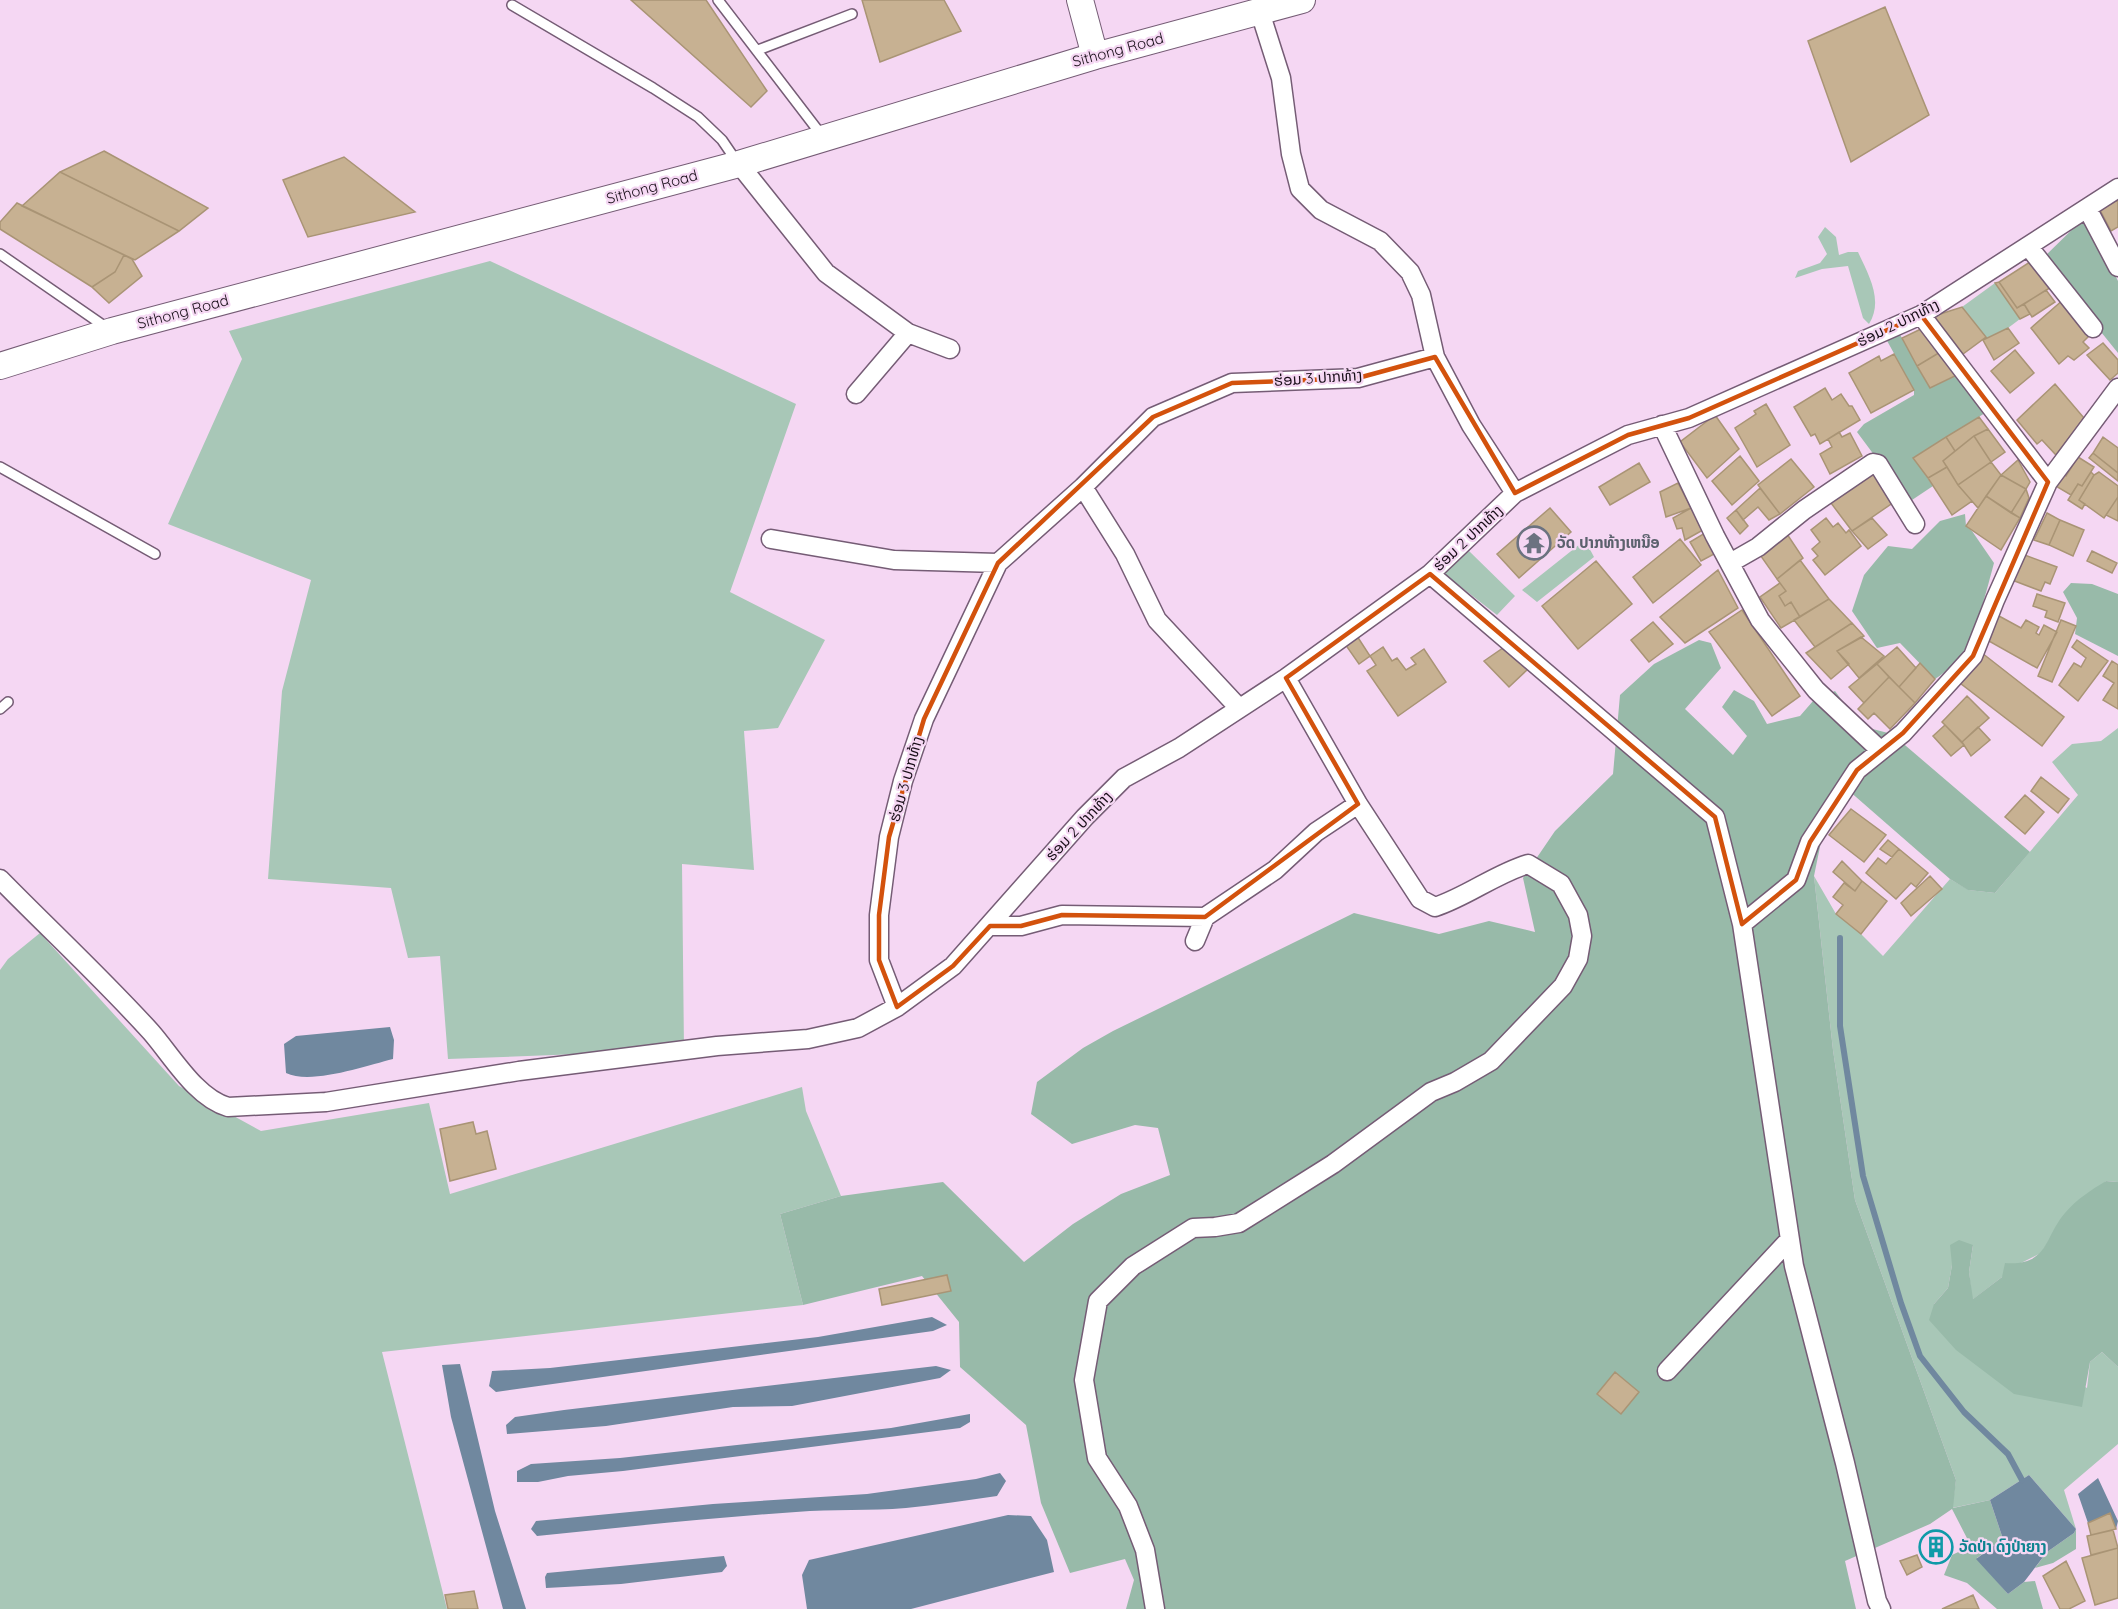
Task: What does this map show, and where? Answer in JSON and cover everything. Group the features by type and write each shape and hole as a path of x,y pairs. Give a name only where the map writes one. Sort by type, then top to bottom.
{"main road":[{"path":"1080,0 1095,56"},
{"name":"Sithong Road","path":"0,366 112,331 739,164 1095,56 1302,0"}],"street":[{"path":"1260,12 1281,78 1291,154 1300,189 1321,210 1380,241 1410,272 1420,295 1435,357 1471,425 1515,493"},
{"path":"739,164 826,273 908,333 950,349"},
{"name":"ຮ່ອມ 2 ປາກທ້າງ","path":"0,879 150,1032 204,1094 216,1104 228,1107 326,1102 519,1071 717,1046 808,1039 858,1028 897,1007 953,966 1085,817 1124,778 1179,748 1286,678 1430,574 1515,493 1629,435 1689,418 1921,315 2118,188"},
{"path":"2087,208 2118,267"},
{"path":"2028,246 2093,328"},
{"path":"1921,315 2048,482"},
{"path":"856,394 908,333"},
{"name":"ຮ່ອມ 3 ປາກທ້າງ","path":"897,1007 879,960 879,915 890,837 903,781 924,719 998,563 1083,487 1152,417 1232,382 1358,378 1435,357"},
{"path":"1742,924 1796,880 1810,842 1857,770 1903,733 1973,656 1995,600 2048,482 2118,388"},
{"path":"1662,425 1760,620 1816,690 1880,750"},
{"path":"1730,563 1758,547 1804,510 1873,463 1878,464 1915,524"},
{"path":"1083,487 1125,555 1158,620 1239,708"},
{"path":"771,539 894,560 998,563"},
{"path":"1430,574 1715,817 1742,924 1794,1266 1845,1463 1877,1601 1881,1609"},
{"path":"1155,1609 1145,1550 1128,1506 1097,1458 1084,1380 1098,1301 1133,1266 1193,1228 1215,1227 1239,1222 1333,1164 1431,1092 1455,1082 1491,1061 1563,986 1578,959 1582,936 1578,915 1561,884 1528,864 1514,868 1456,900 1435,907 1420,899 1358,804 1286,678"},
{"path":"1195,941 1205,917 1275,870 1316,832 1358,804"},
{"path":"990,926 1021,926 1062,915 1205,917"},
{"path":"1667,1371 1790,1239"}],"lane":[{"path":"718,0 825,139"},
{"path":"512,5 698,117 722,140 739,164"},
{"path":"758,50 852,14"},
{"path":"0,254 112,331"},
{"path":"0,467 155,554"},
{"path":"0,709 8,702"}],"highlighted area":[{"path":"1921,315 2048,482 1973,656 1903,733 1857,770 1810,842 1796,880 1742,924 1715,817 1430,574 1286,678 1358,804 1205,917 1062,915 1021,926 990,926 953,966 897,1007 879,960 879,915 889,837 924,719 998,563 1153,417 1232,383 1358,378 1435,357 1515,493 1628,435 1689,418"}],"green space":[{"path":"2086,216 2118,281 2118,353 2042,259"},
{"path":"1825,227 1836,237 1839,255 1858,252 1866,269 1875,296 1875,306 1869,324 1863,318 1848,266 1822,269 1795,278 1798,271 1820,263 1827,254 1818,237"},
{"path":"490,261 796,404 730,592 825,640 778,728 744,731 754,870 682,864 684,1050 448,1059 440,956 408,958 391,888 268,879 282,691 311,580 168,524 242,359 229,331"},
{"path":"1995,283 2020,319 2008,328 1983,340 1986,337 1962,307"},
{"path":"1899,333 1930,388 1957,375 1985,413 1914,458 1933,486 1909,502 1857,432 1864,424 1914,395 1914,390 1885,337"},
{"path":"1965,514 1966,526 1994,563 1970,640 1952,666 1935,679 1900,643 1877,648 1852,611 1864,575 1888,546 1912,549 1940,521"},
{"path":"1585,540 1594,557 1537,602 1522,590"},
{"path":"1469,551 1515,596 1497,615 1443,573"},
{"path":"2071,583 2092,584 2118,594 2118,656 2075,634 2077,618 2063,592"},
{"path":"1699,640 1711,643 1721,668 1685,709 1733,755 1747,736 1722,707 1734,690 1754,701 1767,724 1800,716 1813,701 1835,691 1861,726 1892,734 2030,852 1995,893 1968,890 1950,879 1848,790 1823,832 1814,876 1833,1050 1855,1200 1956,1480 1953,1508 1990,1500 2003,1539 1977,1558 2008,1594 2024,1582 2035,1581 2043,1609 1997,1609 1967,1583 1944,1575 1952,1555 1971,1546 1952,1509 1930,1524 1845,1561 1856,1609 1126,1609 1134,1580 1125,1559 1070,1573 1041,1503 1026,1425 960,1367 959,1322 922,1276 803,1305 780,1214 841,1196 943,1182 1024,1262 1073,1224 1121,1194 1170,1175 1158,1128 1135,1125 1072,1144 1031,1114 1037,1082 1083,1048 1113,1031 1354,913 1439,934 1489,921 1535,932 1523,878 1555,831 1613,774 1620,695 1654,664"},
{"path":"2118,728 2118,1182 2106,1181 2052,1236 2041,1253 2019,1264 1972,1300 1969,1272 1973,1245 1952,1265 1948,1288 1934,1304 2087,1388 2090,1362 2102,1352 2118,1367 2118,1444 2064,1490 2076,1529 2029,1475 1990,1500 1952,1508 1956,1480 1855,1200 1833,1050 1814,876 1836,914 1883,956 1950,879 1969,890 1995,893 2078,795 2052,762 2072,744 2101,741"},
{"path":"40,933 179,1086 261,1131 429,1103 450,1194 802,1087 806,1111 841,1196 780,1214 803,1305 382,1352 447,1609 0,1609 0,970 8,959"},
{"path":"2106,1181 2118,1182 2118,1367 2102,1352 2090,1362 2082,1407 2014,1394 1956,1350 1929,1320 1934,1304 1948,1288 1952,1265 1950,1245 1959,1240 1973,1245 1969,1272 1973,1299 2002,1277 2005,1263 2019,1263 2038,1255 2058,1222 2070,1208 2084,1195"},
{"path":"2076,1529 2076,1549 2053,1563 2035,1568 2047,1552 2074,1533"}],"water":[{"path":"390,1027 394,1040 393,1059 323,1076 309,1077 286,1073 284,1044 296,1036"},
{"path":"932,1317 947,1325 933,1331 496,1392 489,1386 492,1371 550,1368 818,1337"},
{"path":"460,1364 495,1511 526,1609 503,1609 451,1417 442,1365"},
{"path":"936,1366 951,1370 940,1378 792,1406 733,1407 606,1426 507,1434 506,1425 515,1417"},
{"path":"970,1414 970,1422 960,1428 568,1476 538,1482 517,1482 517,1471 531,1464 620,1458 891,1428"},
{"path":"1000,1473 1006,1481 997,1496 917,1507 764,1514 537,1536 531,1529 536,1521 713,1504 867,1494 976,1479"},
{"path":"2029,1475 2076,1529 2074,1533 2047,1552 2024,1582 2008,1594 1976,1559 2003,1539 1990,1500"},
{"path":"2098,1478 2118,1521 2116,1529 2110,1513 2088,1523 2078,1494"},
{"path":"1008,1515 1031,1516 1047,1540 1054,1572 911,1609 807,1609 802,1575 809,1560"},
{"path":"724,1556 727,1566 722,1572 621,1584 546,1588 547,1573"}],"building":[{"path":"631,0 706,0 767,91 751,107"},
{"path":"862,0 944,0 961,31 880,62"},
{"path":"1885,7 1929,115 1851,162 1808,41"},
{"path":"104,151 208,208 179,231 60,172"},
{"path":"344,157 415,212 308,237 283,180"},
{"path":"60,172 179,231 135,260 22,206"},
{"path":"2118,200 2118,227 2111,231 2100,210"},
{"path":"17,203 124,255 115,272 92,287 0,229 0,222"},
{"path":"124,255 132,259 142,276 109,303 92,287 115,272"},
{"path":"2033,260 2053,286 2017,308 1999,282"},
{"path":"1999,282 2017,308 2024,304 2030,314 2020,319 1995,283"},
{"path":"2046,290 2055,302 2032,317 2024,304"},
{"path":"2064,299 2091,334 2083,342 2089,348 2074,360 2068,356 2059,364 2031,328"},
{"path":"1962,307 1986,337 1963,354 1934,316"},
{"path":"1923,328 1942,351 1917,366 1902,338"},
{"path":"2008,328 2019,343 1994,360 1983,340"},
{"path":"2103,343 2118,360 2118,373 2110,380 2087,355"},
{"path":"2015,350 2034,373 2010,393 1991,371"},
{"path":"1942,351 1957,375 1930,388 1917,366"},
{"path":"1894,354 1914,390 1871,413 1849,373 1879,356 1881,361"},
{"path":"2055,384 2084,418 2056,455 2042,440 2037,444 2017,420"},
{"path":"1825,388 1832,400 1841,394 1849,406 1852,406 1860,420 1820,444 1815,434 1811,436 1794,407"},
{"path":"1766,404 1790,445 1757,467 1735,428 1756,414 1754,411"},
{"path":"1715,415 1739,449 1707,478 1680,442"},
{"path":"1979,417 1988,429 1974,436 1955,451 1946,437"},
{"path":"1988,429 2005,452 1991,462 1974,436"},
{"path":"1839,432 1842,437 1850,433 1862,456 1830,474 1820,454 1832,447 1828,439"},
{"path":"1974,436 1991,462 1958,485 1943,461"},
{"path":"1946,437 1955,451 1943,461 1947,467 1928,478 1913,458"},
{"path":"2103,437 2118,448 2118,473 2093,453"},
{"path":"2093,453 2118,473 2118,481 2089,458"},
{"path":"1740,456 1759,481 1732,505 1712,481"},
{"path":"2078,457 2094,467 2082,486 2078,484 2071,495 2054,485 2061,472 2066,476"},
{"path":"1791,459 1814,487 1780,514 1758,485"},
{"path":"2018,460 2030,482 2026,489 2001,475"},
{"path":"1991,462 2001,475 1978,508 1958,485"},
{"path":"1639,463 1650,482 1610,505 1599,487"},
{"path":"1874,467 1897,500 1852,531 1828,499"},
{"path":"1947,467 1958,485 1972,501 1952,515 1928,478"},
{"path":"2091,472 2094,475 2079,500 2085,504 2082,509 2068,500 2078,484 2082,486"},
{"path":"2099,472 2118,486 2118,497 2104,518 2079,500 2094,475"},
{"path":"2001,475 2026,489 2011,513 1986,496"},
{"path":"1678,483 1691,508 1666,517 1660,492"},
{"path":"1760,488 1780,514 1769,520 1758,507 1743,520 1736,510"},
{"path":"2026,489 2029,498 2020,518 2011,513"},
{"path":"1986,496 2020,518 2001,550 1966,526"},
{"path":"2118,497 2118,521 2106,515"},
{"name":"ວັດ ປາກທ້າງເຫນືອ","path":"1550,508 1571,532 1519,578 1497,554"},
{"path":"1691,508 1703,530 1685,540 1682,528 1677,529 1673,518"},
{"path":"1736,510 1748,526 1740,534 1727,518"},
{"path":"2047,513 2060,520 2049,545 2034,540"},
{"path":"1826,518 1833,527 1838,523 1846,533 1849,530 1861,546 1825,575 1813,560 1818,556 1812,549 1820,542 1811,530"},
{"path":"1872,518 1887,535 1868,549 1852,531"},
{"path":"2060,520 2084,530 2073,556 2049,545"},
{"path":"1785,531 1803,558 1777,579 1758,552"},
{"path":"1705,533 1716,553 1701,561 1690,542"},
{"path":"1680,539 1701,565 1653,603 1633,577"},
{"path":"2092,551 2117,563 2112,573 2087,561"},
{"path":"2022,554 2057,567 2050,584 2045,582 2041,591 2012,580"},
{"path":"1800,560 1829,599 1800,617 1791,602 1785,606 1779,596 1786,591 1777,579"},
{"path":"1596,561 1632,604 1578,649 1542,606"},
{"path":"1718,570 1738,608 1685,643 1660,617"},
{"path":"1780,583 1786,591 1779,596 1785,606 1791,602 1800,617 1781,628 1760,597"},
{"path":"2037,594 2065,603 2058,622 2045,617 2047,611 2033,606"},
{"path":"1829,599 1852,623 1815,647 1794,620"},
{"path":"1742,610 1800,696 1772,716 1709,632"},
{"path":"1999,616 2021,628 2026,620 2039,627 2036,633 2039,635 2044,625 2057,632 2037,668 1987,640"},
{"path":"2061,620 2076,626 2052,682 2038,676"},
{"path":"1653,622 1673,644 1649,662 1631,640"},
{"path":"1852,623 1864,636 1837,651 1849,664 1831,679 1806,653"},
{"path":"1357,636 1370,656 1359,664 1345,644"},
{"path":"1861,637 1884,656 1859,678 1837,651"},
{"path":"2077,640 2108,661 2078,701 2059,685 2074,663 2081,667 2086,658 2072,647"},
{"path":"1383,647 1392,661 1397,658 1406,670 1416,664 1411,658 1424,649 1446,682 1398,716 1367,671 1376,665 1370,656"},
{"path":"1897,647 1916,668 1899,687 1877,664"},
{"path":"1503,648 1528,669 1509,687 1484,661"},
{"path":"1982,653 2064,717 2042,746 1960,683"},
{"path":"2112,661 2118,665 2118,709 2103,700 2114,683 2103,676"},
{"path":"1920,663 1935,679 1915,703 1899,687"},
{"path":"1877,664 1889,677 1864,703 1849,687"},
{"path":"1889,677 1915,703 1890,729 1874,713 1868,719 1858,709"},
{"path":"1967,696 1989,718 1962,742 1942,722"},
{"path":"1945,725 1964,745 1951,756 1933,736"},
{"path":"1978,727 1990,740 1971,756 1962,742"},
{"path":"2041,777 2069,799 2058,813 2031,791"},
{"path":"2025,795 2044,812 2025,834 2005,817"},
{"path":"1851,809 1886,835 1864,862 1829,835"},
{"path":"1888,840 1899,849 1892,857 1880,849"},
{"path":"1899,849 1928,873 1916,887 1911,883 1896,899 1866,873 1878,858 1886,864"},
{"path":"1842,861 1862,881 1855,891 1833,872"},
{"path":"1930,876 1942,889 1911,916 1901,903"},
{"path":"1862,881 1887,901 1861,934 1836,914 1843,905 1833,897 1844,883 1855,891"},
{"path":"473,1122 476,1134 487,1131 496,1169 450,1181 440,1129"},
{"path":"947,1275 951,1291 882,1305 879,1289"},
{"path":"1615,1372 1639,1392 1621,1414 1597,1394"},
{"path":"2110,1513 2116,1529 2091,1535 2088,1523"},
{"path":"2113,1530 2118,1548 2091,1555 2087,1536"},
{"name":"ວັດປ່າ ດົງປ່າຍາງ","path":"1935,1532 1948,1556 1937,1562 1924,1538"},
{"path":"2118,1548 2118,1598 2095,1605 2082,1558"},
{"path":"1917,1555 1922,1567 1907,1575 1900,1561"},
{"path":"2066,1561 2085,1601 2069,1609 2060,1609 2043,1576"},
{"path":"474,1591 478,1609 448,1609 445,1595"},
{"path":"1973,1595 1979,1609 1942,1609"}],"waterway":[{"path":"1840,938 1840,1026 1863,1176 1901,1303 1920,1356 1964,1412 2008,1454 2022,1480"}],"place":[{"name":"ວັດ ປາກທ້າງເຫນືອ","path":"1534,543"},
{"name":"ວັດປ່າ ດົງປ່າຍາງ","path":"1936,1547"}]}
